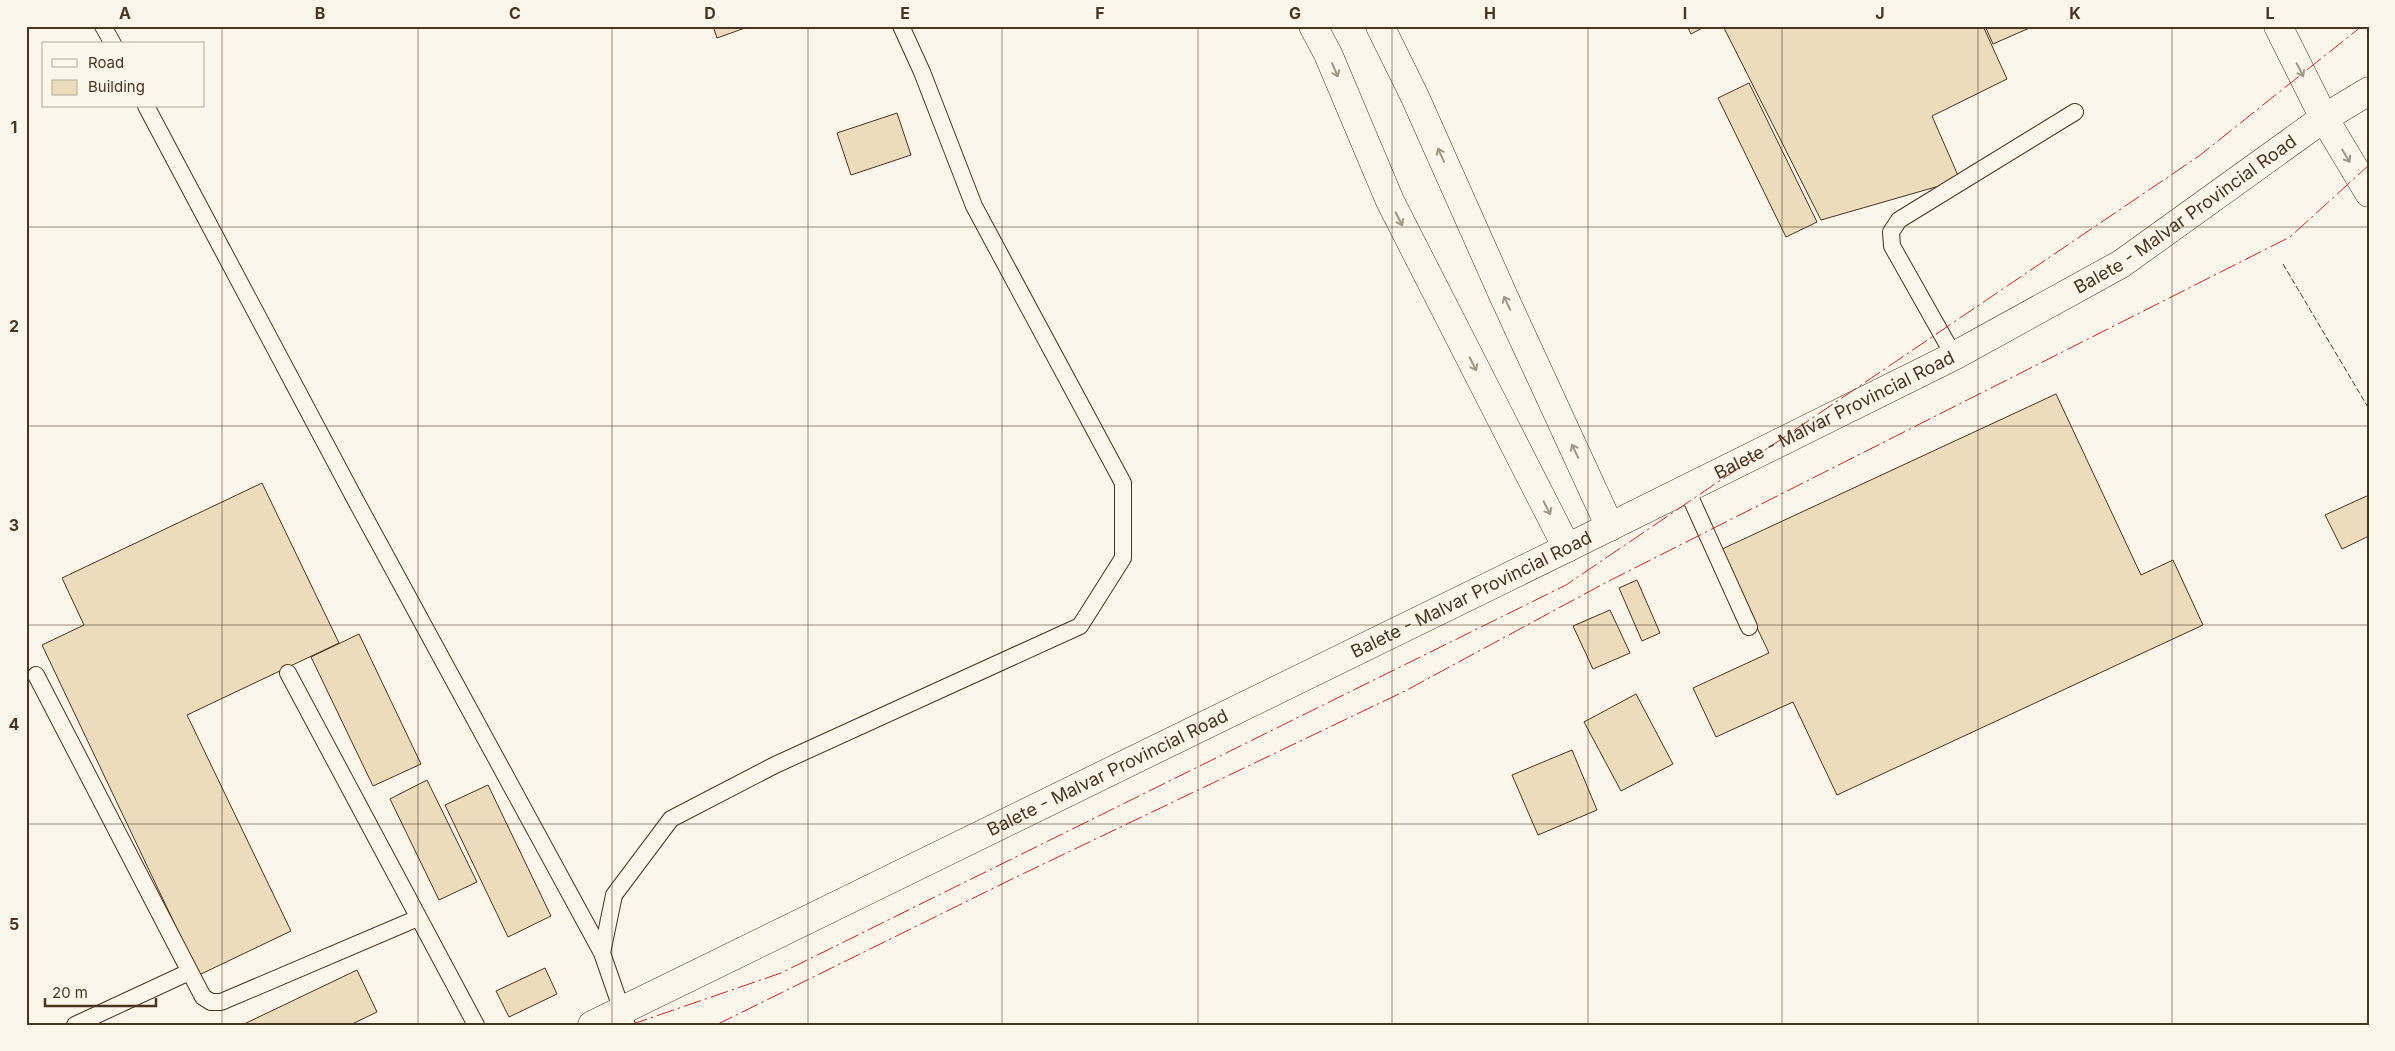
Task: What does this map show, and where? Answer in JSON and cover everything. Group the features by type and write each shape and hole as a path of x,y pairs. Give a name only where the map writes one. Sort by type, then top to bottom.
{"main road":[{"path":"1313,26 1328,54 1390,201 1567,548"},
{"path":"1380,26 1415,97 1504,297 1610,527"},
{"path":"2278,26 2324,118 2369,193"},
{"name":"Balete - Malvar Provincial Road","path":"592,1025 624,1018 1954,356 2121,264 2324,118 2369,91"}],"lane":[{"path":"103,26 112,42"},
{"path":"602,953 614,896 671,820 775,766 1080,626 1122,558 1123,483 974,206 922,72 901,26"},
{"path":"147,108 356,500 602,953 624,1018"},
{"path":"1954,356 1892,246 1891,232 1899,220 2075,112"},
{"path":"1687,490 1749,627"},
{"path":"288,674 476,1025"},
{"path":"36,675 203,997 211,1002 221,1002 418,918"},
{"path":"75,1025 189,972"}],"building":[{"path":"713,26 745,26 745,28 717,38"},
{"path":"1687,26 1706,26 1691,34"},
{"path":"1723,26 1983,26 2007,79 1932,116 1960,180 1821,220"},
{"path":"1985,26 2034,26 1993,44"},
{"path":"1749,83 1817,222 1786,237 1718,98"},
{"path":"897,113 911,155 851,175 837,133"},
{"path":"2056,394 2141,575 2173,560 2203,625 1837,795 1793,702 1716,737 1693,688 1769,653 1720,550"},
{"path":"262,483 339,643 187,715 291,931 199,975 42,645 84,625 62,578"},
{"path":"2369,495 2369,536 2342,549 2325,515"},
{"path":"1637,580 1660,633 1642,641 1619,588"},
{"path":"1610,610 1630,653 1593,669 1573,626"},
{"path":"359,634 421,764 373,786 311,657"},
{"path":"1636,694 1673,764 1621,791 1584,722"},
{"path":"1572,750 1597,810 1538,835 1512,775"},
{"path":"427,780 477,882 439,900 390,799"},
{"path":"488,785 551,916 508,937 445,805"},
{"path":"545,968 557,994 509,1017 496,991"},
{"path":"357,970 377,1012 350,1025 242,1025"}],"fence":[{"path":"2283,264 2369,409"}],"power":[{"path":"630,1025 781,973 1566,585 2199,156 2362,26"},
{"path":"716,1025 1010,880 1405,691 1605,583 2290,237 2369,165"}]}
